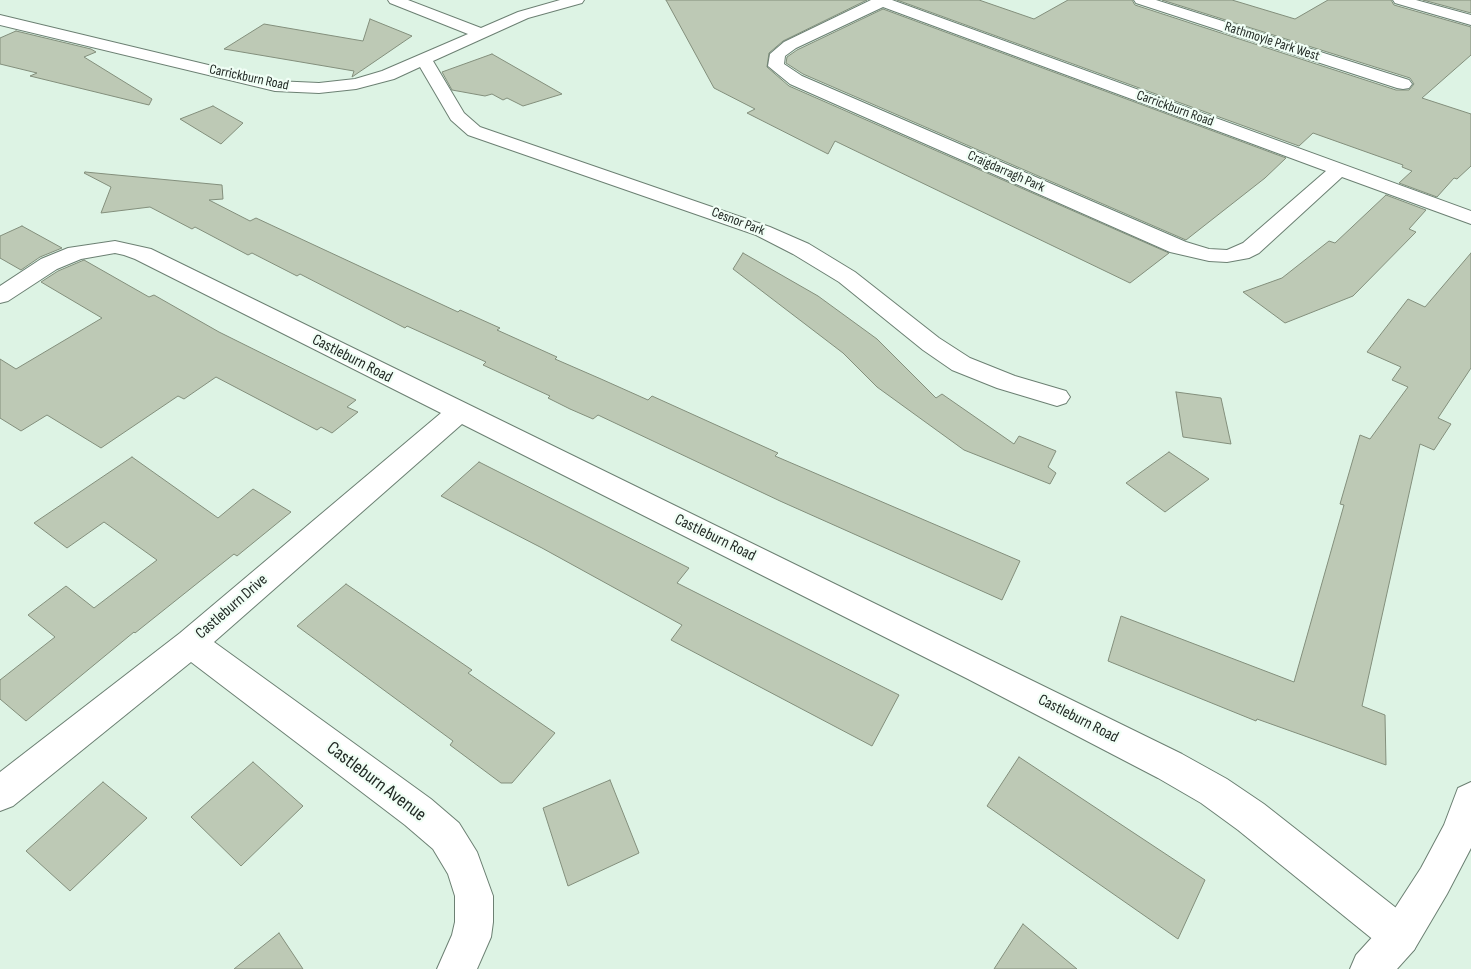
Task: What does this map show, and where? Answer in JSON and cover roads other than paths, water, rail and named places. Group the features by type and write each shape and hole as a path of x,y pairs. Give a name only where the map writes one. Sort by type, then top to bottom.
{"street":[{"path":"395,0 480,33"},
{"name":"Carrickburn Road","path":"0,20 286,87 319,88 356,84 388,75 480,33 523,16 578,0"},
{"name":"Rathmoyle Park West","path":"1141,0 1402,84"},
{"path":"1400,0 1471,20"},
{"name":"Carrickburn Road","path":"881,1 1471,218"},
{"name":"Craigdarragh Park","path":"881,1 790,45 778,54 776,66 786,75 796,80 1178,247 1209,255 1227,256 1241,253 1251,248 1340,169"},
{"name":"Cesnor Park","path":"424,60 457,116 474,131 763,230 801,249 847,277 931,344 961,364 1006,382 1057,397"},
{"name":"Castleburn Road","path":"0,296 40,269 67,256 104,247 128,249 143,254 979,669 1170,766 1214,791 1251,817 1400,936"},
{"name":"Castleburn Drive","path":"0,794 190,643 459,412"},
{"name":"Castleburn Avenue","path":"190,643 418,812 446,836 464,865 474,896 474,922 471,937 457,969"},
{"path":"1370,969 1400,936 1434,881 1458,835 1471,800"}]}
